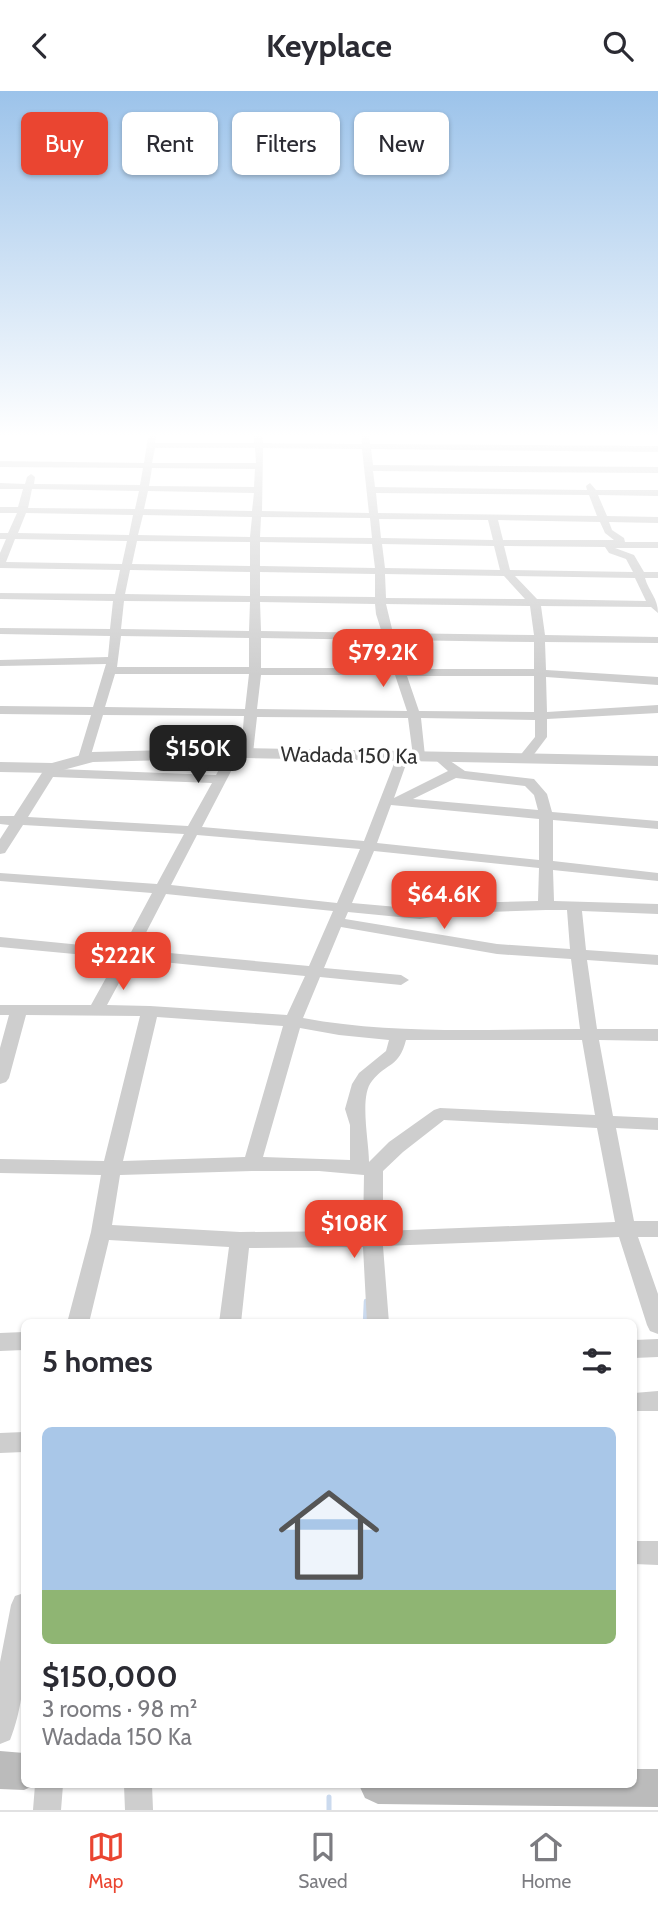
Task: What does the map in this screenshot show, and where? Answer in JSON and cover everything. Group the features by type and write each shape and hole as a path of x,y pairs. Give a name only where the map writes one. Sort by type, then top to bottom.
{"main road":[{"path":"0,1770 21,1771"},
{"path":"435,1788 567,1798 658,1788"}],"street":[{"path":"20,515 0,565 658,575"},
{"path":"84,758 111,665 119,598 130,538 138,515"},
{"path":"96,1011 222,779 240,753 250,711 255,671 257,515"},
{"path":"253,1164 293,1021 411,756 414,715 381,614 380,569 374,515"},
{"path":"387,515 658,520"},
{"path":"602,515 608,531 621,540 610,547 612,551 629,557 637,566 642,586 657,606"},
{"path":"492,517 506,572 534,604 539,618 541,737 524,758"},
{"path":"0,535 376,543 658,545"},
{"path":"0,596 657,606"},
{"path":"0,631 388,634 658,640"},
{"path":"0,663 255,671 541,673 658,681"},
{"path":"0,710 541,716 658,709"},
{"name":"Wadada 150 Ka","path":"0,767 50,771 84,758 240,753 658,761"},
{"path":"437,756 457,772 483,779 529,782 540,794 546,816 546,905"},
{"path":"0,850 50,771 222,779"},
{"path":"390,804 457,772"},
{"path":"390,804 658,825"},
{"path":"0,820 369,846 658,877"},
{"path":"0,877 163,890 341,912 420,914 445,913 458,908 546,905 658,909"},
{"path":"574,906 577,955 590,1036 626,1229 658,1325"},
{"path":"341,912 497,949 658,960"},
{"path":"0,941 401,980"},
{"path":"0,1010 149,1011 293,1021 340,1030 399,1034 658,1035"},
{"path":"0,1078 19,1011"},
{"path":"79,1319 101,1232 112,1168 149,1011"},
{"path":"378,1319 367,1168 354,1109 365,1077 394,1053 399,1034"},
{"path":"0,1166 112,1168 253,1164 367,1168 440,1114 658,1124"},
{"path":"101,1232 240,1240 373,1239 658,1229"},
{"path":"230,1319 240,1240"},
{"path":"0,1342 21,1341"},
{"path":"637,1349 658,1348"},
{"path":"637,1402 658,1401"},
{"path":"0,1443 21,1441"},
{"path":"637,1553 658,1552"},
{"path":"0,1731 21,1621"},
{"path":"47,1810 49,1788"},
{"path":"138,1788 139,1810"}],"waterway":[{"path":"365,1319 366,1301"},
{"path":"329,1797 329,1810"}]}
